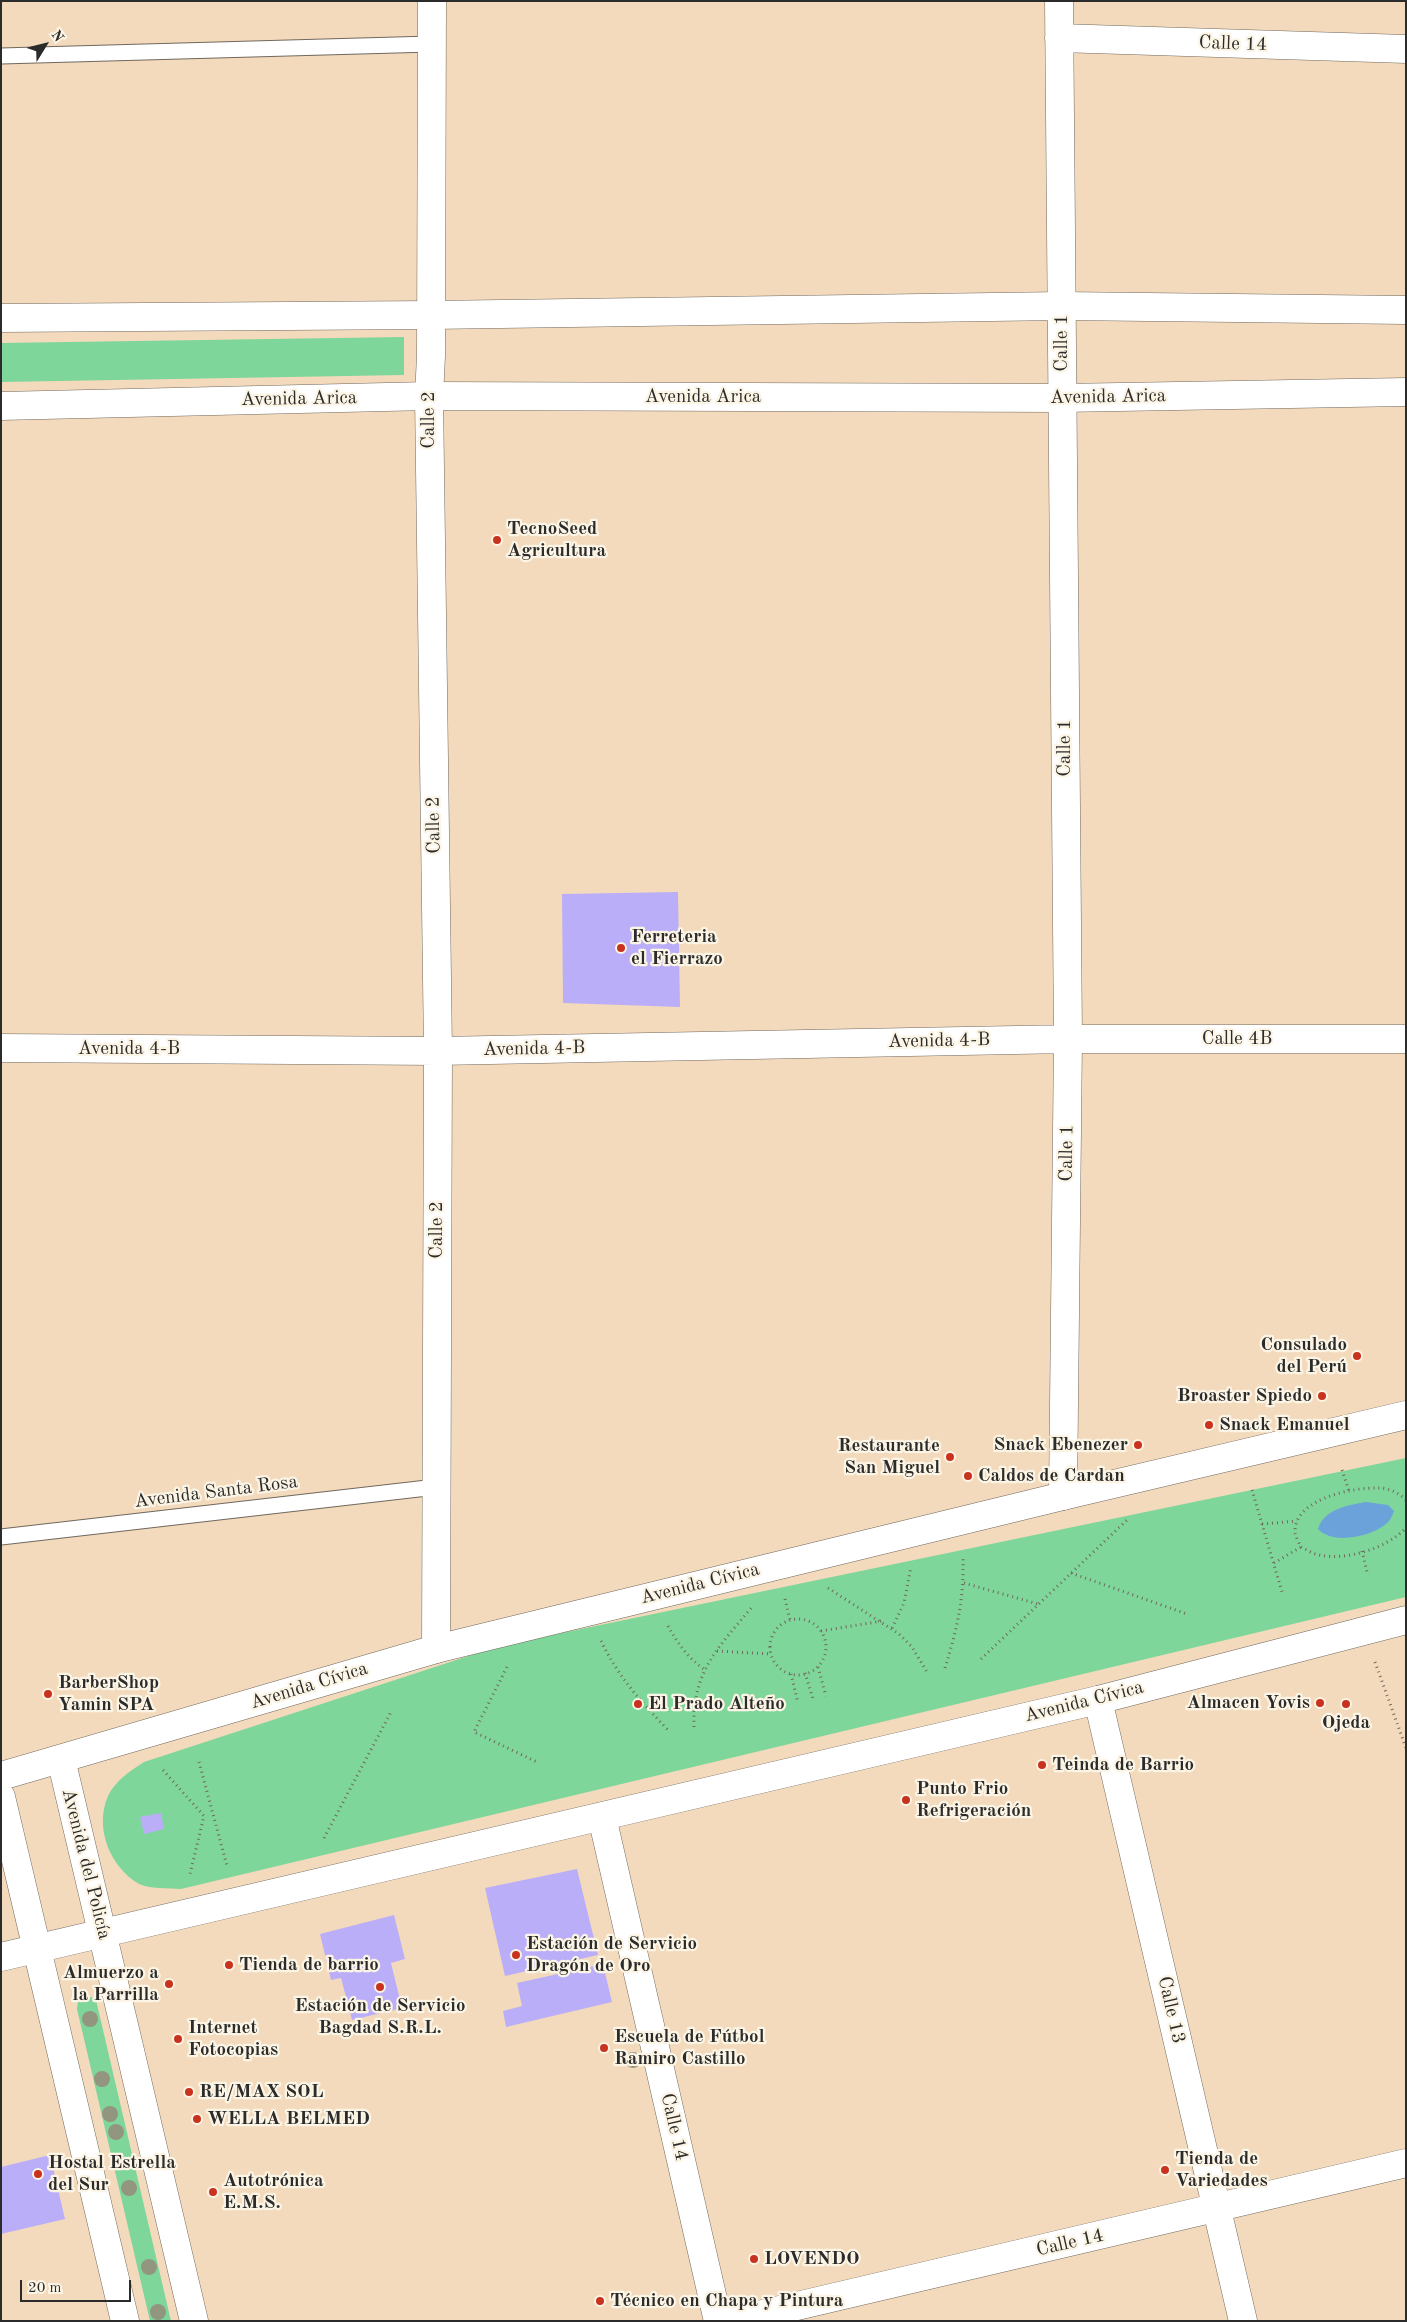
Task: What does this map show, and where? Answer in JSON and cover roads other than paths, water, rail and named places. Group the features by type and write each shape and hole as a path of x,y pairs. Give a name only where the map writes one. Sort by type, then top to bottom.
{"street":[{"name":"Calle 2","path":"432,1 429,396 438,1051 436,1648"},
{"name":"Calle 1","path":"1059,1 1068,1039 1063,1496"},
{"name":"Calle 14","path":"1059,38 1406,49"},
{"path":"1,318 431,315 1062,306 1406,310"},
{"name":"Avenida Arica","path":"1,406 429,396 1062,398 1406,392"},
{"name":"Avenida 4-B","path":"1,1048 438,1051 1068,1039"},
{"name":"Calle 4B","path":"1068,1039 1406,1039"},
{"name":"Avenida Cívica","path":"1,1776 436,1648 1406,1415"},
{"name":"Avenida Cívica","path":"1,1957 1098,1700 1406,1620"},
{"name":"Calle 13","path":"1098,1700 1244,2321"},
{"name":"Avenida del Policía","path":"61,1758 194,2321"},
{"path":"1,1797 125,2321"},
{"name":"Calle 14","path":"602,1817 718,2321"},
{"name":"Calle 14","path":"733,2321 1217,2209 1406,2163"}],"lane":[{"path":"1,56 432,44"},
{"name":"Avenida Santa Rosa","path":"1,1537 436,1487"}],"water":[{"path":"1366,1502 1388,1505 1394,1511 1387,1523 1379,1529 1362,1536 1342,1538 1324,1534 1318,1529 1321,1522 1331,1512"}],"place":[{"name":"TecnoSeed Agricultura","path":"497,540"},
{"name":"Ferreteria el Fierrazo","path":"621,948"},
{"name":"Consulado del Perú","path":"1357,1356"},
{"name":"Broaster Spiedo","path":"1322,1396"},
{"name":"Snack Emanuel","path":"1209,1425"},
{"name":"Snack Ebenezer","path":"1138,1445"},
{"name":"Restaurante San Miguel","path":"950,1457"},
{"name":"Caldos de Cardan","path":"968,1476"},
{"name":"BarberShop Yamin SPA","path":"48,1694"},
{"name":"Almacen Yovis","path":"1320,1703"},
{"name":"El Prado Alteño","path":"638,1704"},
{"name":"Ojeda","path":"1346,1704"},
{"name":"Teinda de Barrio","path":"1042,1765"},
{"name":"Punto Frio Refrigeración","path":"906,1800"},
{"name":"Estación de Servicio Dragón de Oro","path":"516,1955"},
{"name":"Tienda de barrio","path":"229,1965"},
{"name":"Almuerzo a la Parrilla","path":"169,1984"},
{"name":"Estación de Servicio Bagdad S.R.L.","path":"380,1987"},
{"name":"Internet Fotocopias","path":"178,2039"},
{"name":"Escuela de Fútbol Ramiro Castillo","path":"604,2048"},
{"name":"RE/MAX SOL","path":"189,2092"},
{"name":"WELLA BELMED","path":"197,2119"},
{"name":"Tienda de Variedades","path":"1165,2170"},
{"name":"Hostal Estrella del Sur","path":"38,2174"},
{"name":"Autotrónica E.M.S.","path":"213,2192"},
{"name":"LOVENDO","path":"754,2259"},
{"name":"Técnico en Chapa y Pintura","path":"600,2301"}]}
